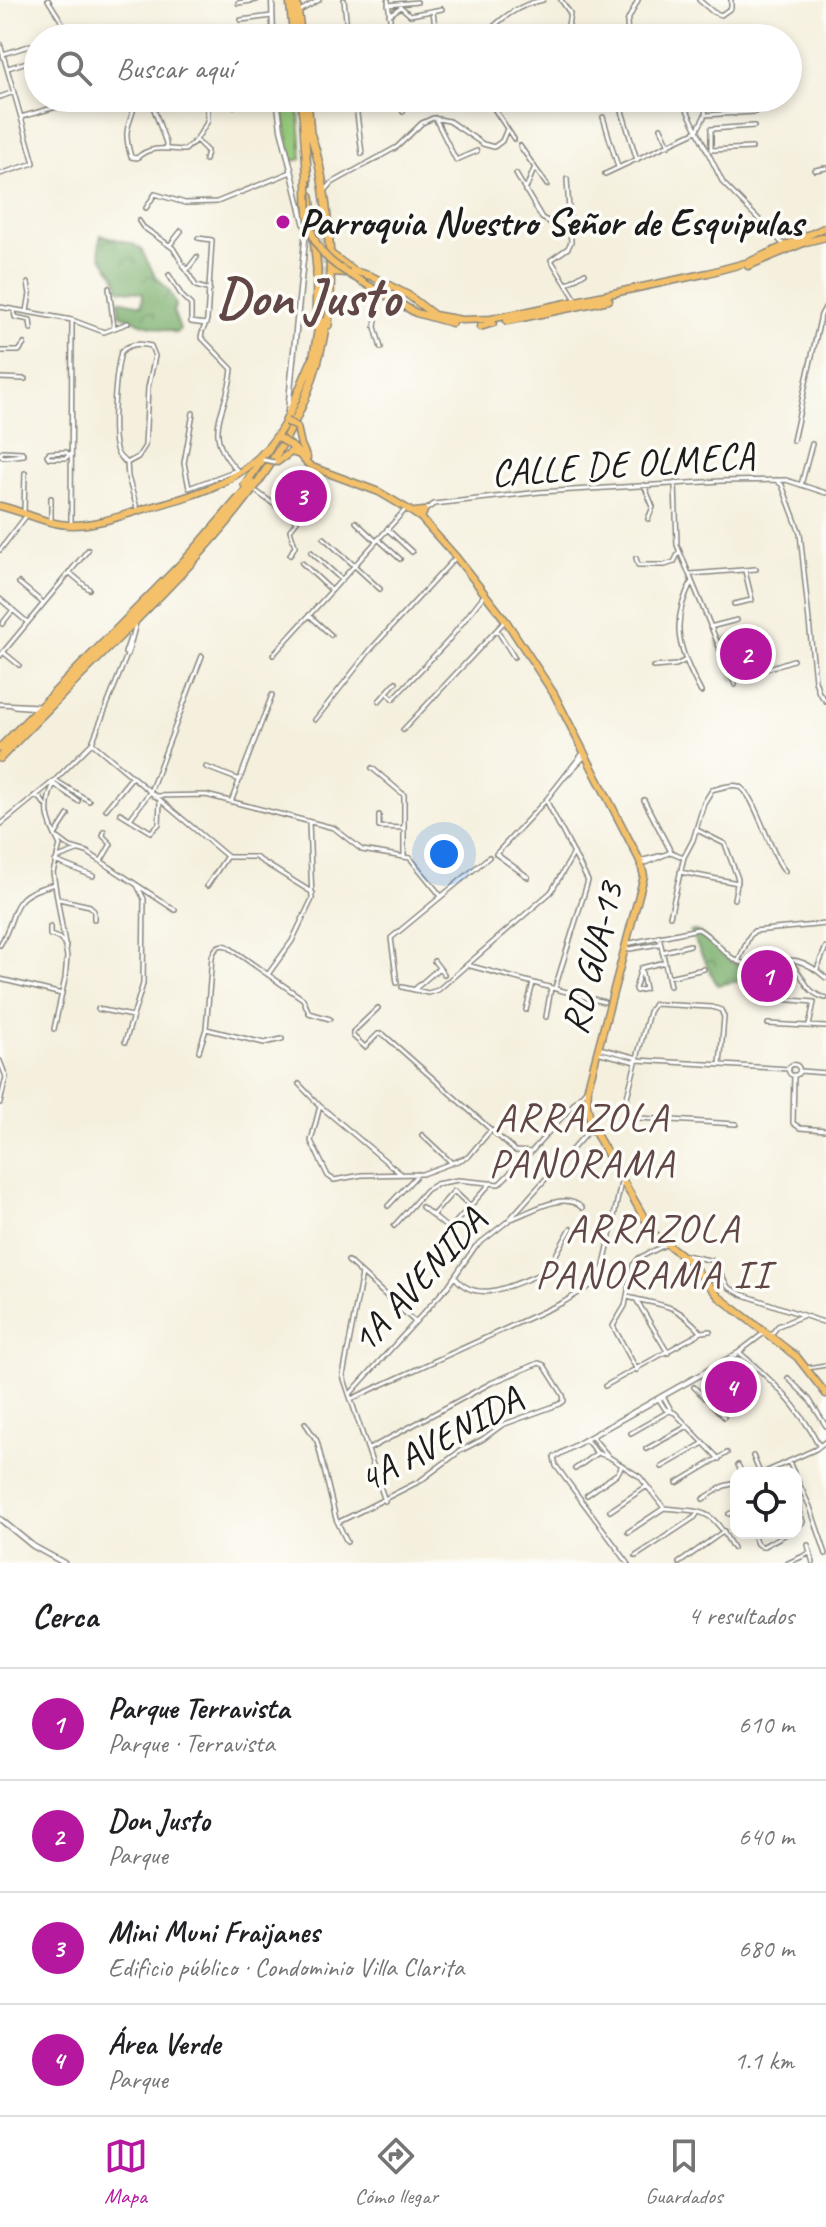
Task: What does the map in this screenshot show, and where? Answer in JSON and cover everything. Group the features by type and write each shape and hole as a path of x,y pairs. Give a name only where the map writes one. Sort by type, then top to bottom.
{"highway":[{"path":"286,421 308,368 314,336 317,253 307,180 305,112"},
{"path":"194,555 250,494 278,455 301,410 326,337 332,272 321,179 305,116"},
{"path":"305,116 320,216 310,133"},
{"path":"317,253 330,253"},
{"path":"317,269 332,272"},
{"path":"0,758 104,652 172,573 257,492 297,427 317,382 323,321"},
{"path":"314,336 318,356"},
{"path":"308,368 318,356 326,337"},
{"path":"0,748 184,570 264,460 270,446"},
{"path":"172,573 184,570"}],"main road":[{"path":"307,180 308,215 322,255 363,284 404,303 408,295"},
{"path":"758,263 826,227"},
{"path":"332,272 344,272 435,320 462,324 493,323 667,287 758,263 806,242 826,237"},
{"path":"328,240 344,266"},
{"path":"330,253 344,266 408,295 434,315 462,320 508,317 698,276 749,262 786,247"},
{"path":"480,327 493,323"},
{"path":"0,505 71,525 138,511 216,488 270,446 278,438 286,421 297,427 308,460 382,489 411,509"},
{"path":"278,438 296,449 305,463"},
{"path":"276,462 293,451 305,463 379,492 411,509"},
{"name":"RD GUA-13","path":"411,509 423,517 485,593 559,702 640,863 643,882 588,1087 590,1128 653,1233 694,1266 711,1290 807,1368 824,1391"}],"street":[{"path":"48,0 63,24"},
{"path":"238,3 257,0"},
{"path":"272,0 272,24"},
{"path":"296,6 319,0"},
{"path":"344,0 347,24"},
{"path":"497,24 511,11 543,0"},
{"path":"561,0 569,9 568,24"},
{"path":"627,24 632,7 638,0"},
{"path":"699,0 721,15 731,8 731,0"},
{"path":"390,24 388,3 417,2"},
{"path":"389,15 401,7 410,15 442,9"},
{"path":"433,11 435,24"},
{"path":"241,20 272,16"},
{"path":"0,44 2,61 8,68 34,163 0,174"},
{"path":"3,54 24,47"},
{"path":"8,68 24,63"},
{"path":"0,97 14,92"},
{"path":"21,117 38,112"},
{"path":"133,112 125,128 130,156 137,158 144,151 185,150 196,140 208,121 208,112"},
{"path":"155,112 166,149"},
{"path":"278,112 306,224 294,398"},
{"path":"357,112 362,154"},
{"path":"496,112 514,139"},
{"path":"622,112 637,160"},
{"path":"688,112 730,192 786,247"},
{"path":"605,174 697,131 705,112"},
{"path":"705,115 755,112"},
{"path":"603,117 619,168"},
{"path":"323,195 336,181 397,147 422,123 435,118 449,121 490,146 499,145 507,129"},
{"path":"435,118 456,160 477,151"},
{"path":"752,148 713,150 710,135 711,129 754,126"},
{"path":"661,128 669,145"},
{"path":"701,139 710,135"},
{"path":"196,140 207,151 205,160"},
{"path":"520,146 547,185"},
{"path":"525,191 534,168"},
{"path":"815,170 826,168"},
{"path":"146,208 155,194 185,203 225,201 291,172"},
{"path":"516,174 542,218 572,235"},
{"path":"321,179 336,181"},
{"path":"567,179 572,235 568,248 551,260 578,302"},
{"path":"139,221 170,245 197,287 210,290"},
{"path":"170,245 181,231"},
{"path":"193,413 184,463 191,488 238,471 223,450 216,430 232,369 201,339 210,290 212,240 198,238"},
{"path":"186,270 197,257"},
{"path":"567,284 585,273"},
{"path":"169,275 191,305 191,322 206,324"},
{"path":"27,311 28,283"},
{"path":"109,288 114,329"},
{"path":"379,293 375,327 381,348"},
{"path":"793,441 821,315 826,306"},
{"path":"0,307 72,320 104,332 128,323"},
{"path":"14,310 15,317 30,320 31,329"},
{"path":"72,320 70,455 74,522 91,523"},
{"path":"127,463 138,457 145,446 148,388 155,355 152,347 141,343 130,345 121,352 114,391 115,446 119,457 127,463 138,511"},
{"path":"0,351 19,351 24,344"},
{"path":"0,378 25,379"},
{"path":"801,483 812,444"},
{"path":"3,451 22,452 24,455 3,457 0,454 3,451"},
{"path":"66,452 70,455 66,458 49,458 47,455 66,452"},
{"path":"253,461 276,462"},
{"path":"0,550 26,513 25,473"},
{"path":"776,480 782,485 800,533 815,680 819,693 826,701"},
{"name":"CALLE DE OLMECA","path":"423,517 434,504 675,483 776,480 801,483 826,493"},
{"path":"675,483 675,537 679,552 734,682 793,660"},
{"path":"644,485 653,507 648,519"},
{"path":"257,492 297,521 290,530 295,546 290,555"},
{"path":"51,498 51,521"},
{"path":"71,525 72,499"},
{"path":"273,655 387,529 411,509"},
{"path":"356,522 400,559"},
{"path":"387,529 412,552"},
{"path":"324,538 380,589"},
{"path":"19,665 2,654 88,550"},
{"path":"311,552 341,579"},
{"path":"636,558 638,565 665,565 674,562 679,552"},
{"path":"315,720 371,649 456,557"},
{"path":"302,563 331,590"},
{"path":"690,574 756,569"},
{"path":"734,604 752,600 745,571"},
{"path":"69,572 89,589"},
{"path":"692,581 681,608 678,638 684,661 701,692"},
{"path":"19,583 43,603"},
{"path":"387,692 393,699 448,641 485,593"},
{"path":"0,599 27,622"},
{"path":"2,624 13,610"},
{"path":"309,615 331,635"},
{"path":"0,825 54,782 92,743 126,657 125,649 133,634 135,616"},
{"path":"710,627 737,620"},
{"path":"403,730 506,621"},
{"path":"497,630 514,657"},
{"path":"130,819 150,792 202,656"},
{"path":"653,667 676,665 684,661"},
{"path":"379,701 396,682"},
{"path":"231,802 272,695"},
{"path":"0,704 40,707"},
{"path":"92,743 227,856 233,859 255,857 313,893"},
{"path":"528,877 496,854 584,754"},
{"path":"206,767 240,780"},
{"path":"372,768 403,792 404,856"},
{"path":"106,809 132,777"},
{"path":"54,782 89,801"},
{"path":"54,782 78,801"},
{"path":"54,782 46,816 60,845 53,873 66,946 62,994 54,1029"},
{"path":"670,916 684,857 712,790 736,785 743,788 785,871"},
{"path":"154,796 206,795 334,828 362,850 412,860 441,896"},
{"path":"34,796 41,799 46,807"},
{"path":"546,800 586,875 587,885 546,1017"},
{"path":"644,800 669,853"},
{"path":"120,813 148,831 154,830 160,821 160,801"},
{"path":"55,835 68,815"},
{"path":"379,815 379,827 404,828"},
{"path":"269,973 292,941 310,906 313,893 309,822"},
{"path":"697,830 725,844 738,883 734,899"},
{"path":"101,861 111,844 103,836 104,831"},
{"path":"55,835 175,910"},
{"path":"57,860 71,852 81,851"},
{"path":"402,987 432,993 551,892 574,853"},
{"path":"640,863 669,853 684,857"},
{"path":"207,886 227,856"},
{"path":"397,983 391,938 489,857"},
{"path":"57,860 93,876"},
{"path":"680,872 738,883"},
{"path":"0,945 20,898 30,891 55,884"},
{"path":"125,1042 143,988 144,899 137,885"},
{"path":"59,899 90,906 94,919"},
{"path":"738,962 754,931 826,924"},
{"path":"50,927 50,935 59,938 66,946"},
{"path":"625,947 659,936 698,929 738,962 752,965 786,959 808,964 826,978"},
{"path":"652,944 659,936"},
{"path":"659,936 670,986"},
{"path":"642,943 661,944"},
{"path":"199,1051 206,1029 212,957 216,948 225,945 303,999 309,1013 330,1019"},
{"path":"662,952 690,945"},
{"path":"817,969 826,947"},
{"path":"786,959 797,968 814,995 826,998"},
{"path":"434,961 444,974"},
{"path":"641,968 665,962"},
{"path":"467,965 604,1002"},
{"path":"414,990 439,968"},
{"path":"641,968 645,987 637,991 635,989 641,968"},
{"path":"668,977 704,969"},
{"path":"0,979 62,994"},
{"path":"526,1010 533,983"},
{"path":"780,999 814,1002 809,1026"},
{"path":"720,1065 724,1014 721,1010 654,1004 650,1008 627,1108 639,1118 733,1124"},
{"path":"378,1008 352,1034 365,1047 378,1034 383,1034 515,1151 531,1152"},
{"path":"98,1009 132,1016"},
{"path":"768,1024 826,1027"},
{"path":"206,1029 264,1043 282,1039"},
{"path":"598,1050 637,1060 789,1069 796,1065 800,1071"},
{"path":"0,1061 6,1077 0,1103"},
{"path":"789,1069 794,1075 793,1123 800,1128 826,1130"},
{"path":"794,1075 800,1071 826,1073"},
{"path":"299,1084 320,1106 402,1175"},
{"path":"394,1226 426,1190 436,1184 458,1180 503,1183 588,1087"},
{"path":"320,1106 311,1141 330,1179 418,1174 472,1154 490,1131"},
{"name":"1A AVENIDA","path":"350,1396 455,1277 475,1247 508,1221 590,1128"},
{"path":"422,1135 453,1163"},
{"path":"388,1206 418,1174"},
{"path":"350,1396 562,1303 597,1282 603,1270 621,1180"},
{"path":"445,1234 490,1184"},
{"path":"432,1216 454,1191 471,1207"},
{"path":"508,1221 558,1201 575,1202 582,1208"},
{"path":"422,1207 450,1230"},
{"path":"455,1277 467,1290 482,1293 542,1273 549,1267 571,1228"},
{"path":"637,1370 613,1329 628,1297 633,1265 639,1258 665,1245"},
{"path":"681,1255 714,1261 728,1287 826,1323"},
{"path":"348,1261 415,1322"},
{"path":"362,1274 343,1372 385,1501"},
{"path":"628,1297 675,1308 685,1313 702,1332"},
{"path":"636,1299 668,1353"},
{"path":"628,1563 555,1463 554,1457 739,1352 774,1328 802,1316"},
{"path":"605,1386 702,1332 710,1331"},
{"path":"739,1352 800,1412 819,1445"},
{"name":"4A AVENIDA","path":"339,1522 385,1501 439,1469 460,1451 502,1425 556,1406 564,1399 542,1363 491,1383 369,1449"},
{"path":"807,1368 826,1365"},
{"path":"719,1411 757,1367"},
{"path":"703,1395 743,1371 750,1373"},
{"path":"788,1378 809,1399 826,1426"},
{"path":"694,1387 724,1417"},
{"path":"809,1399 824,1391"},
{"path":"661,1397 719,1459"},
{"path":"631,1433 671,1410"},
{"path":"305,1423 317,1441 347,1542"},
{"path":"646,1449 688,1426"},
{"path":"592,1436 609,1457"},
{"path":"586,1439 597,1453 640,1477 664,1508"},
{"path":"780,1466 826,1441"},
{"path":"662,1467 702,1444"},
{"path":"575,1469 597,1453"},
{"path":"677,1483 727,1453"},
{"path":"753,1456 759,1467"},
{"path":"789,1462 791,1467"},
{"path":"587,1495 618,1473 622,1465"},
{"path":"703,1499 730,1484"},
{"path":"610,1511 647,1486"},
{"path":"802,1490 826,1554"},
{"path":"628,1532 664,1508 698,1512 714,1518 733,1548"},
{"path":"636,1556 698,1512"},
{"path":"0,1519 33,1546 64,1563"},
{"path":"679,1563 724,1531"},
{"path":"755,1539 762,1547 774,1539"},
{"path":"808,1545 813,1563"},
{"path":"788,1563 810,1553"}],"green space":[{"path":"283,112 299,112 302,159 292,161"},
{"path":"101,235 141,249 176,305 173,311 180,329 177,333 120,314 119,300 142,305 143,293 119,289 115,275 100,252"},
{"path":"760,629 776,665 733,680 717,642"},
{"path":"695,931 730,961 748,968 754,979 717,985 690,932"}],"tunnel":[{"path":"322,216 327,287"},
{"path":"320,321 323,282"}],"place":[{"name":"Parroquia Nuestro Señor de Esquipulas","path":"283,222"},
{"name":"Mini Muni Fraijanes","path":"301,496"},
{"name":"Don Justo","path":"746,654"},
{"name":"Parque Terravista","path":"767,976"},
{"name":"Área Verde","path":"731,1387"}],"district":[{"name":"Don Justo","path":"308,297"},
{"name":"ARRAZOLA PANORAMA","path":"582,1140"},
{"name":"ARRAZOLA PANORAMA II","path":"653,1251"}]}
